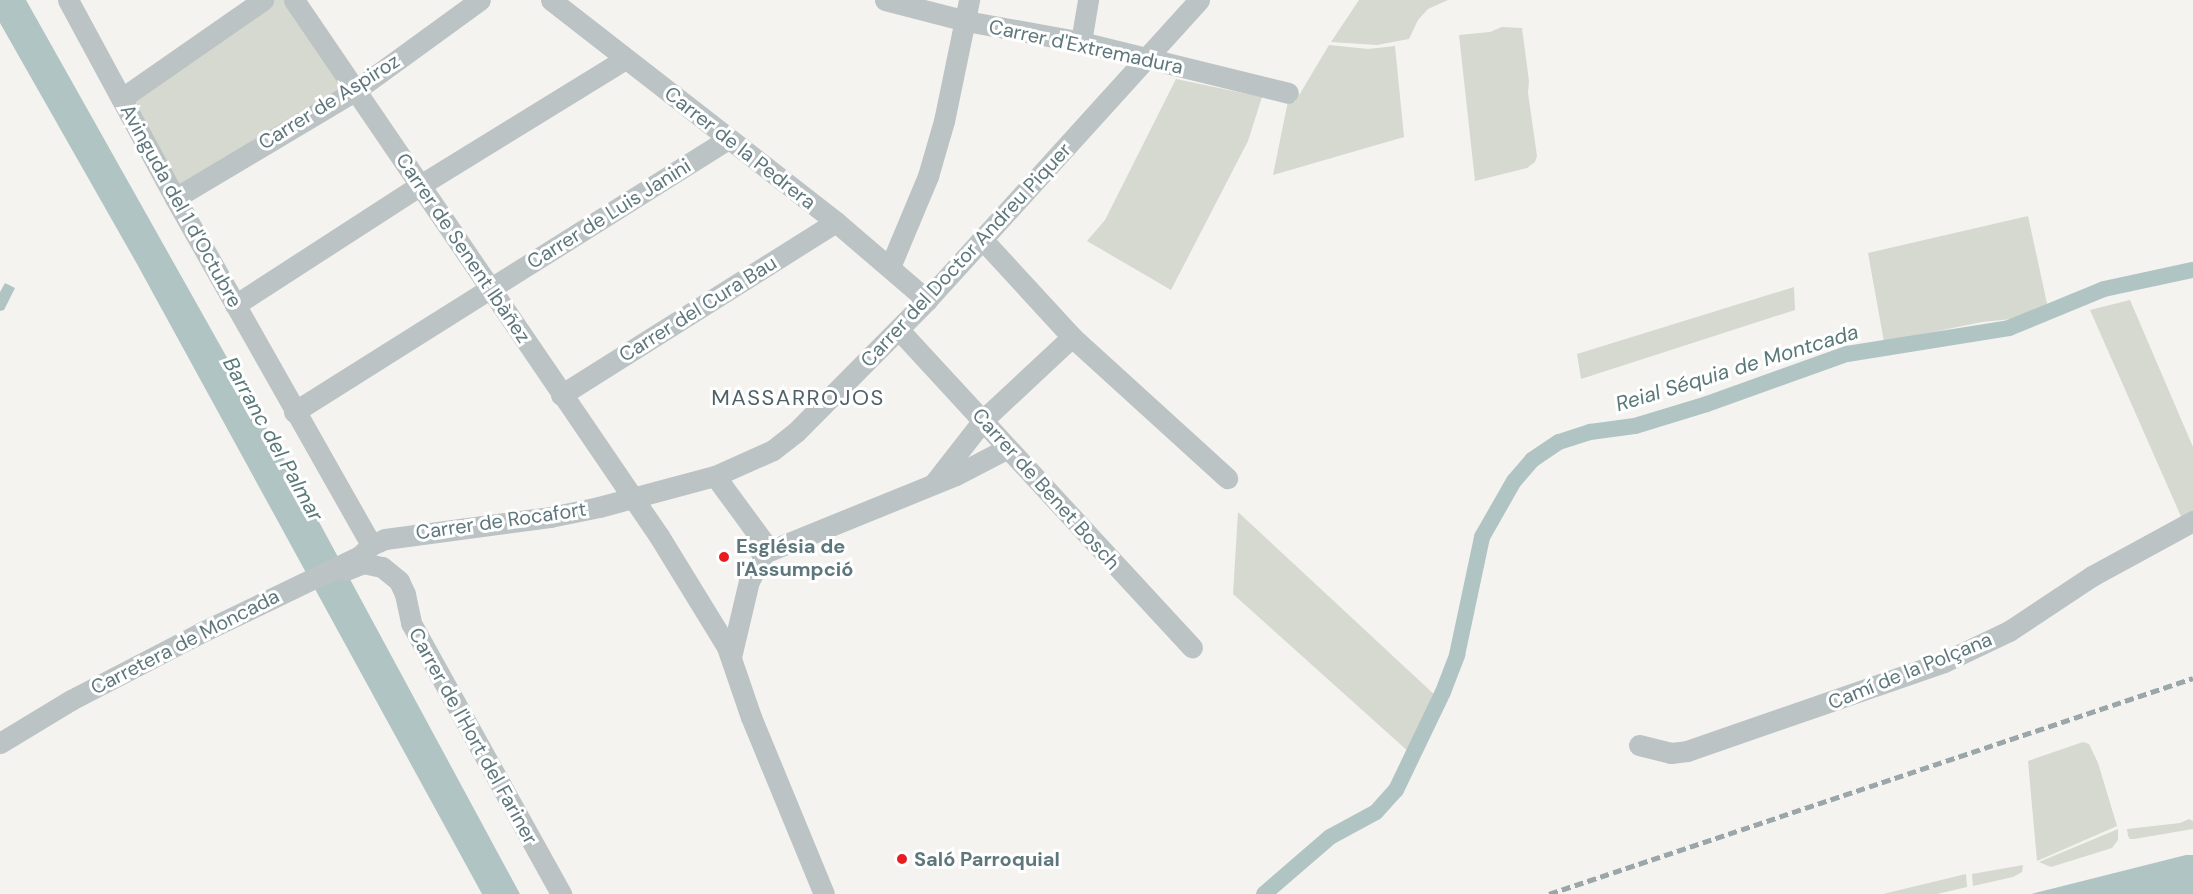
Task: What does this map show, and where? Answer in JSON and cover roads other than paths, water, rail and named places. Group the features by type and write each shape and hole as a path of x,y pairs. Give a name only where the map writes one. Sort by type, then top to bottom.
{"street":[{"name":"Avinguda del 1 d'Octubre","path":"68,0 294,412"},
{"path":"122,98 263,0"},
{"name":"Carrer de Senent Ibàñez","path":"294,0 422,184 561,395 659,536 731,657 751,717 824,894"},
{"name":"Carrer de Aspiroz","path":"175,198 356,90 480,0"},
{"name":"Carrer de la Pedrera","path":"551,0 836,222 927,300"},
{"name":"Carrer d'Extremadura","path":"885,0 966,21 1081,42 1288,93"},
{"path":"890,267 928,176 944,121 969,0"},
{"path":"1081,42 1088,0"},
{"name":"Carrer del Doctor Andreu Piquer","path":"631,496 716,476 757,460 796,432 927,300 1199,0"},
{"path":"235,305 422,184 625,59"},
{"name":"Carrer de Luis Janini","path":"294,412 728,139"},
{"name":"Carrer del Cura Bau","path":"561,395 836,222"},
{"path":"982,239 1072,337 1227,478"},
{"name":"Carrer de Benet Bosch","path":"899,330 984,419 1006,449 1192,648"},
{"path":"933,484 984,419 1072,337"},
{"path":"294,412 365,555"},
{"path":"764,553 933,484 1006,449"},
{"path":"716,476 762,540 764,553 749,581 731,657"},
{"name":"Carrer de Rocafort","path":"365,555 399,536 567,514 631,496"},
{"name":"Camí de la Polçana","path":"1639,745 1671,753 1687,751 1944,662 2009,631 2092,576 2193,522"},
{"name":"Carretera de Moncada","path":"0,743 71,700 295,586 365,555"},
{"name":"Carrer de l'Hort del Fariner","path":"365,555 399,581 405,594 411,622 561,894"}],"waterway":[{"name":"Reial Séquia de Montcada","path":"1264,894 1330,837 1376,812 1396,790 1443,692 1457,655 1482,537 1514,481 1532,460 1559,442 1590,432 1635,426 1707,404 1847,354 2009,328 2104,289 2193,270"}],"railway":[{"path":"1549,894 2193,678"}],"place":[{"name":"Església de l'Assumpció","path":"724,557"},
{"name":"Saló Parroquial","path":"902,859"}],"district":[{"name":"MASSARROJOS","path":"798,398"}],"water label":[{"name":"Barranc del Palmar","path":"273,439"}]}
